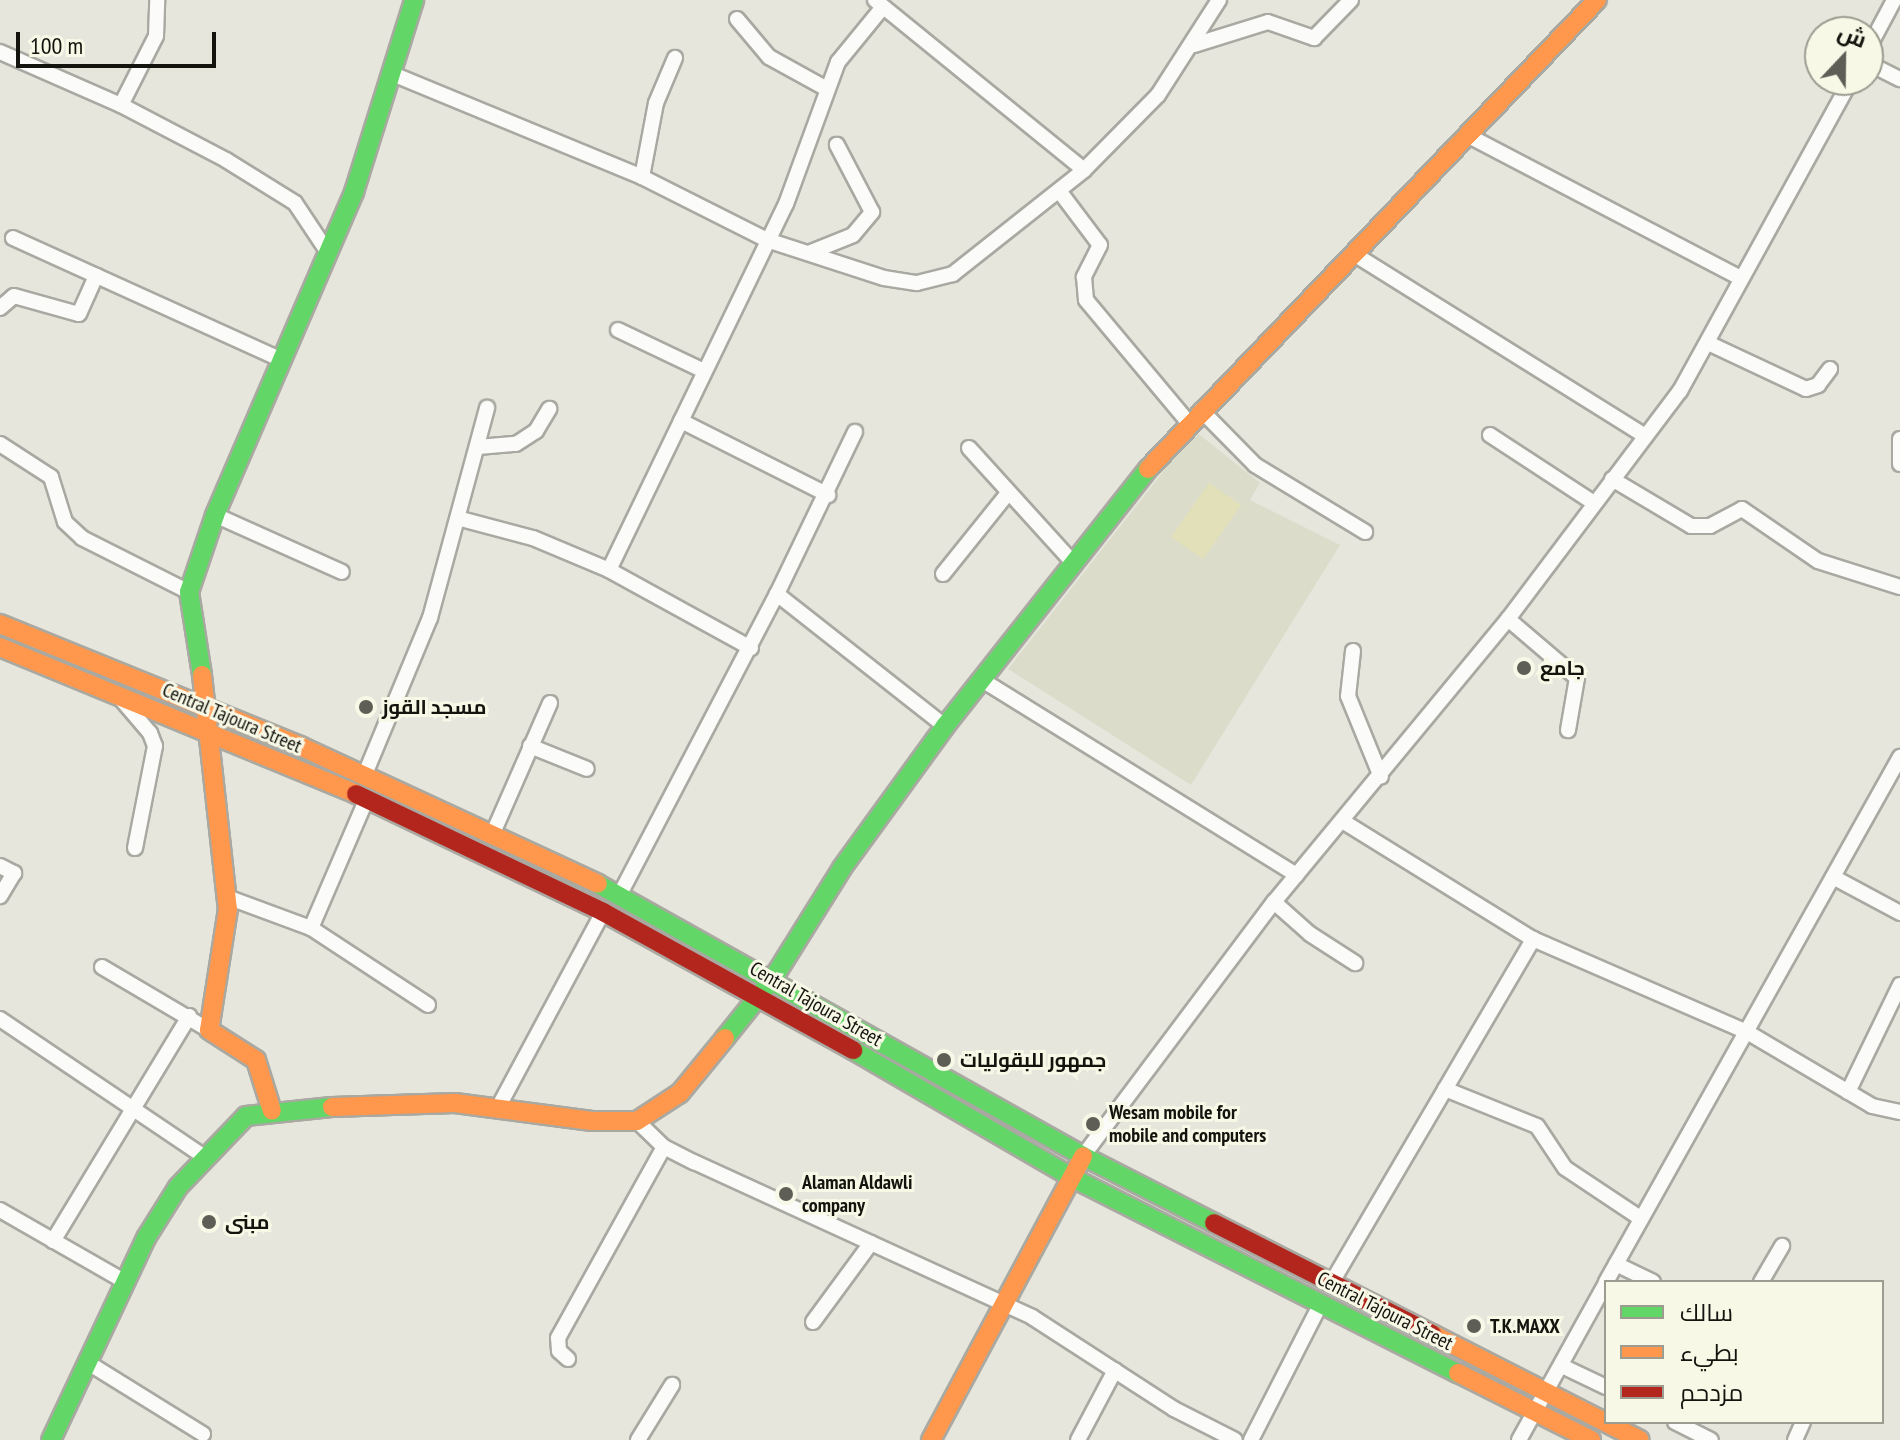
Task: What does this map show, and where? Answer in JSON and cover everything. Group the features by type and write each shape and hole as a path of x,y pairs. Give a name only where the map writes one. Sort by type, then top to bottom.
{"main road":[{"path":"272,1111 256,1060 209,1030 227,936 227,897 212,735 189,592 215,515 354,192 414,0"},
{"path":"51,1440 90,1364 124,1281 178,1187 203,1156 246,1116 272,1111 455,1103 499,1106 592,1121 637,1121 665,1106 694,1079 774,977 842,868 945,726 1195,416 1597,0"},
{"path":"0,624 365,774 620,894 774,977 1083,1156 1604,1421"},
{"name":"Central Tajoura Street","path":"0,647 366,800 603,912 760,996 1071,1177 1591,1440"},
{"path":"931,1440 1002,1301 1083,1156"},
{"path":"1609,1424 1640,1440"}],"street":[{"path":"121,105 156,36 157,0"},
{"path":"390,73 642,177 767,240 884,278 934,281 953,274 1084,170 1158,95 1194,45 1219,0"},
{"path":"1194,45 1268,22 1319,37 1351,0"},
{"path":"1884,19 1894,0"},
{"path":"609,570 681,421 702,370 786,204 838,62 879,3 1084,170"},
{"path":"737,19 769,57 827,89"},
{"path":"0,52 121,105 295,203 329,254"},
{"path":"642,177 656,103 675,58"},
{"path":"1083,1156 1274,902 1344,822 1508,619 1645,436 1708,343 1739,277 1842,96"},
{"path":"1467,135 1739,277"},
{"path":"811,252 853,235 872,212 837,145"},
{"path":"1060,192 1100,245 1084,277 1086,300 1195,416 1255,465 1365,532"},
{"path":"13,238 282,360"},
{"path":"1354,254 1645,436"},
{"path":"0,308 14,296 79,314 96,276"},
{"path":"618,330 702,370"},
{"path":"1708,343 1806,389 1818,385 1830,369"},
{"path":"365,774 430,618 461,519 487,408"},
{"path":"478,447 516,444 536,431 549,409"},
{"path":"681,421 828,495"},
{"path":"620,894 751,648 828,495 855,432"},
{"path":"1490,435 1594,503"},
{"path":"1900,439 1900,464"},
{"path":"0,444 51,477 65,522 82,538 189,592"},
{"path":"969,448 1074,564"},
{"path":"1612,479 1691,526 1710,526 1742,509 1818,561 1900,587"},
{"path":"943,574 1009,492"},
{"path":"215,515 342,572"},
{"path":"461,519 533,538 609,570 751,648"},
{"path":"777,594 945,726"},
{"path":"1508,619 1577,678 1568,730"},
{"path":"1353,651 1348,696 1381,777"},
{"path":"982,680 1297,875"},
{"path":"116,693 150,733 155,746 135,848"},
{"path":"493,833 550,703"},
{"path":"530,746 587,769"},
{"path":"1607,1280 1900,757"},
{"path":"311,928 366,800"},
{"path":"1344,822 1533,939 1747,1032 1848,1092 1888,1112 1900,1112"},
{"path":"0,866 14,873 0,896"},
{"path":"1833,877 1900,913"},
{"path":"227,897 311,928 428,1005"},
{"path":"1274,902 1310,934 1355,963"},
{"path":"499,1106 603,912"},
{"path":"1332,1282 1533,939"},
{"path":"102,967 209,1030"},
{"path":"1848,1092 1900,985"},
{"path":"53,1241 132,1105 189,1016"},
{"path":"0,1019 132,1105 203,1156"},
{"path":"1445,1089 1537,1126 1565,1168 1640,1218"},
{"path":"637,1121 664,1147 1002,1301 1072,1339 1115,1370 1235,1440"},
{"path":"568,1359 559,1351 558,1338 664,1147"},
{"path":"0,1210 124,1281"},
{"path":"813,1322 871,1243"},
{"path":"1762,1280 1782,1246"},
{"path":"1616,1264 1649,1280"},
{"path":"1519,1440 1604,1286"},
{"path":"1251,1440 1321,1303"},
{"path":"90,1364 203,1434"},
{"path":"1562,1366 1604,1386"},
{"path":"1078,1440 1115,1370"},
{"path":"638,1440 672,1385"},
{"path":"1679,1424 1711,1440"}],"shaded area":[{"path":"1195,431 1260,483 1250,500 1340,545 1191,785 1008,669"}],"green space":[{"path":"1209,483 1241,505 1203,559 1171,537"}],"traffic: fast":[{"path":"202,675 189,592 215,515 354,192 414,0"},
{"path":"725,1038 774,977 842,868 945,726 1148,469"},
{"path":"598,884 1083,1156 1214,1223"},
{"path":"853,1050 1071,1177 1458,1373"},
{"path":"51,1440 146,1238 178,1187 246,1116 332,1107"}],"traffic: slow":[{"path":"1148,469 1597,0"},
{"path":"0,624 300,746 598,884"},
{"path":"0,647 356,794"},
{"path":"202,675 228,909 209,1030 256,1060 272,1111"},
{"path":"332,1107 455,1103 592,1121 637,1121 680,1093 725,1038"},
{"path":"931,1440 1083,1156"},
{"path":"1432,1334 1604,1422"},
{"path":"1458,1373 1591,1440"},
{"path":"1609,1424 1640,1440"}],"traffic: jam":[{"path":"356,794 603,912 853,1050"},
{"path":"1214,1223 1432,1334"}],"place":[{"name":"جامع","path":"1524,668"},
{"name":"مسجد القوز","path":"366,707"},
{"name":"جمهور للبقوليات","path":"944,1060"},
{"name":"Wesam mobile for mobile and computers","path":"1093,1124"},
{"name":"Alaman Aldawli company","path":"786,1194"},
{"name":"مبنى","path":"209,1222"},
{"name":"T.K.MAXX","path":"1474,1326"}]}
